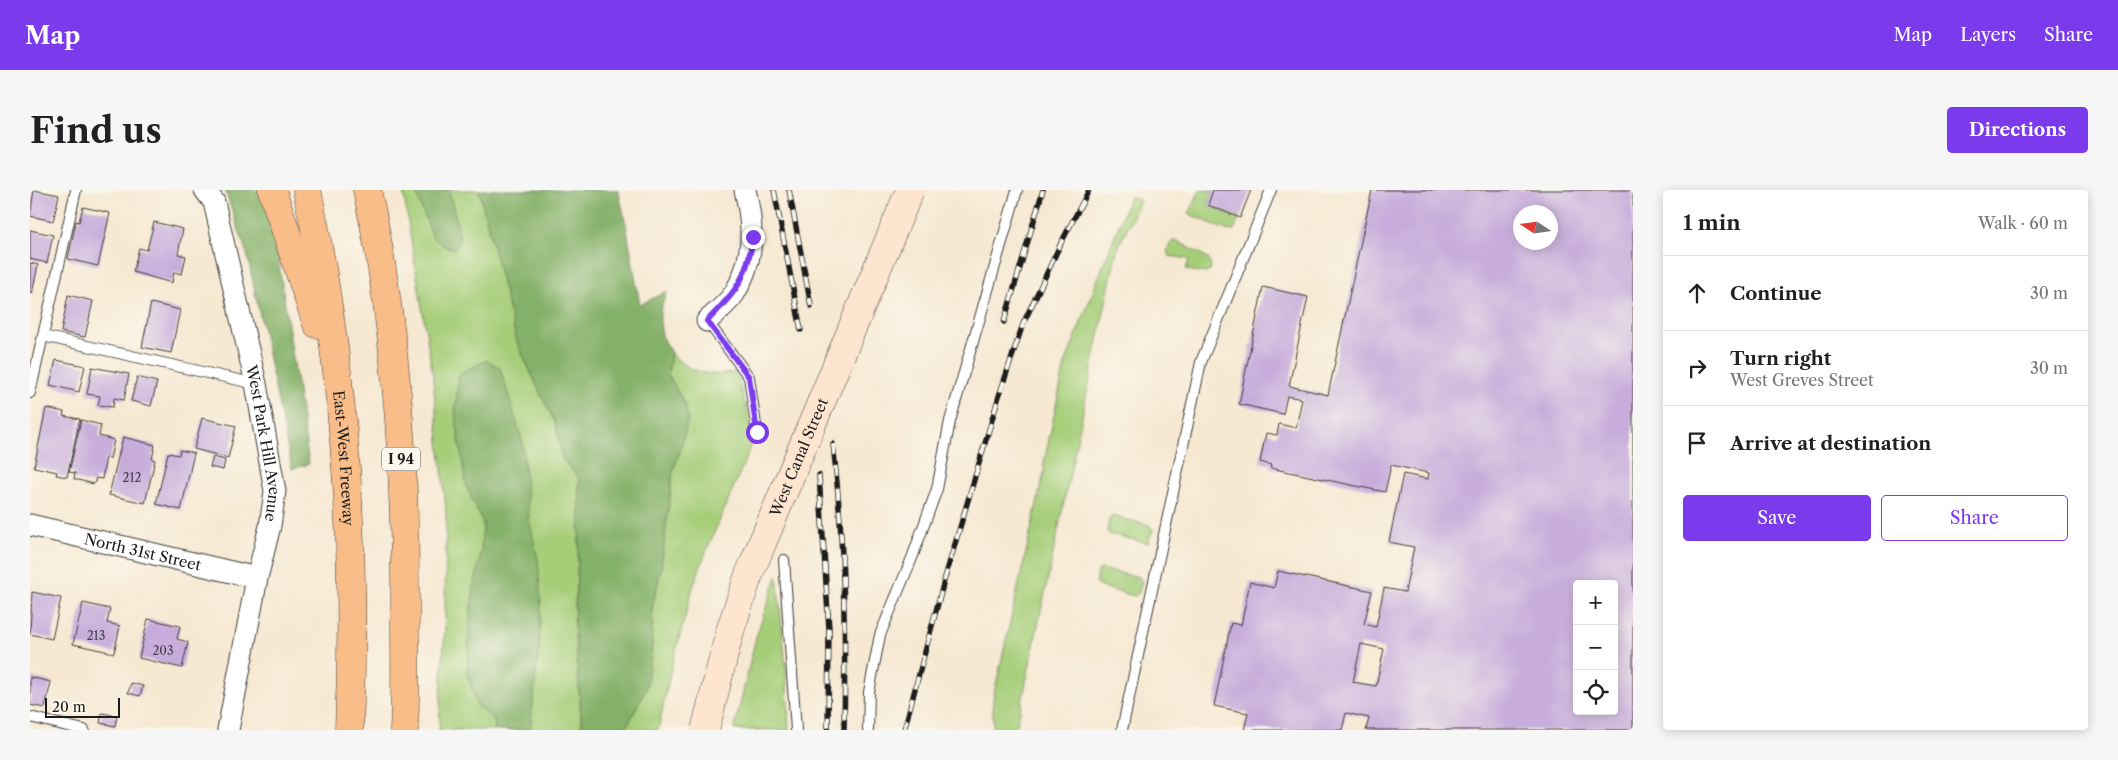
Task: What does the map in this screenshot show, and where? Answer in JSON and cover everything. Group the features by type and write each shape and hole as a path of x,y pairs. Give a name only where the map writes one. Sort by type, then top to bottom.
{"highway":[{"path":"272,190 337,384"},
{"name":"East-West Freeway","path":"307,190 329,317 348,496 351,559 349,730"},
{"name":"I 94","path":"367,190 376,230 399,422 405,557 404,730"}],"street":[{"name":"West Park Hill Avenue","path":"205,190 214,202 256,384 275,491 270,526 257,578 228,730"},
{"path":"707,321 734,294 749,261 753,237 751,215 745,190"},
{"name":"West Canal Street","path":"705,730 730,631 748,577 910,190"},
{"name":"North 31st Street","path":"30,525 257,578"}],"lane":[{"path":"30,393 76,190"},
{"path":"868,730 869,692 880,635 912,558 937,489 953,412 1017,190"},
{"path":"1122,730 1201,362 1271,190"},
{"path":"707,321 749,377 757,432"},
{"path":"43,336 256,384"},
{"path":"784,560 796,730"},
{"path":"30,717 84,730"}],"green space":[{"path":"225,190 261,190 276,244 309,464 292,469 247,254"},
{"path":"403,190 479,190 517,342 555,422 563,459 579,478 580,526 574,622 582,730 439,730 445,622 446,510 432,370"},
{"path":"415,190 449,190 460,237 456,249 446,247 433,238"},
{"path":"479,190 618,190 640,305 667,291 660,312 660,323 662,335 671,353 668,374 685,405 688,419 680,452 673,470 661,568 652,608 652,645 646,689 625,730 582,730 574,622 580,526 579,478 563,460 555,422 517,342"},
{"path":"1200,190 1213,190 1208,205 1240,218 1233,231 1226,230 1189,214"},
{"path":"1130,196 1140,201 1117,250 1016,730 993,730 993,698 1045,468 1043,467 1065,364"},
{"path":"1173,241 1179,242 1208,258 1211,266 1210,271 1205,273 1186,270 1189,259 1169,256 1167,252"},
{"path":"671,353 685,365 700,372 726,374 736,372 748,414 752,444 693,587 671,669 658,730 625,730 646,689 652,645 652,608 661,568 673,470 680,452 685,405 668,374"},
{"path":"487,360 500,368 522,440 529,519 538,559 541,606 539,649 530,730 495,730 494,720 477,706 467,673 471,605 481,551 483,523 466,486 455,413 459,374"},
{"path":"1112,516 1149,525 1153,529 1148,543 1109,534 1107,531 1109,519"},
{"path":"1101,569 1139,577 1142,581 1139,593 1134,596 1098,586 1096,584 1098,571"},
{"path":"777,576 786,667 789,730 734,730 756,637"}],"building":[{"path":"34,190 59,195 53,221 30,216"},
{"path":"1213,190 1251,190 1240,218 1208,205"},
{"path":"1372,190 1633,190 1633,730 1366,730 1369,718 1346,713 1342,730 1244,730 1248,713 1214,706 1231,623 1241,625 1250,582 1274,588 1278,571 1372,591 1364,624 1376,627 1384,588 1405,592 1414,547 1389,542 1403,474 1428,479 1429,473 1391,465 1385,492 1270,468 1271,465 1260,462 1266,433 1277,435 1279,424 1296,428 1302,399 1287,396 1283,414 1239,404 1263,287 1308,297 1289,386 1328,395","holes":["1361,644 1384,649 1376,686 1353,682"]},
{"path":"83,207 110,213 98,266 68,259 76,221 79,222"},
{"path":"154,222 183,229 178,254 186,256 182,274 174,272 172,283 133,272 139,248 147,250"},
{"path":"30,230 53,235 47,263 30,259"},
{"path":"30,263 38,265 32,294 30,293"},
{"path":"68,295 93,301 85,337 61,332"},
{"path":"151,303 180,310 171,353 142,347"},
{"path":"56,360 85,366 79,392 50,385"},
{"path":"92,367 129,374 124,400 114,398 113,407 98,405 100,396 87,394"},
{"path":"137,377 157,382 151,406 131,401"},
{"path":"46,408 64,412 63,416 80,419 67,477 56,475 57,472 34,467"},
{"path":"202,418 236,426 228,458 194,449"},
{"path":"81,420 101,425 99,436 114,440 110,459 106,457 102,479 96,478 94,484 74,479 75,473 69,472"},
{"path":"123,437 155,445 152,459 155,460 145,503 109,495"},
{"path":"180,450 194,453 181,510 156,504 168,453 179,455"},
{"path":"213,457 225,460 223,470 210,467"},
{"path":"32,592 61,598 52,639 30,634"},
{"path":"83,603 110,609 107,623 120,626 114,653 73,644"},
{"path":"148,619 180,626 177,639 188,642 182,668 139,658"},
{"path":"30,677 51,682 45,708 30,705"},
{"path":"131,683 143,686 140,696 128,693"},
{"path":"102,713 117,716 115,726 100,723"}],"railway":[{"path":"774,190 801,330"},
{"path":"789,190 811,306"},
{"path":"1004,322 1043,190"},
{"path":"904,730 944,581 999,396 1023,324 1061,243 1089,190"},
{"path":"833,444 840,515 843,587 845,658 844,730"},
{"path":"819,475 829,629 828,730"}],"route":[{"path":"753,237 749,261 734,294 707,321 749,377 757,432"}]}
